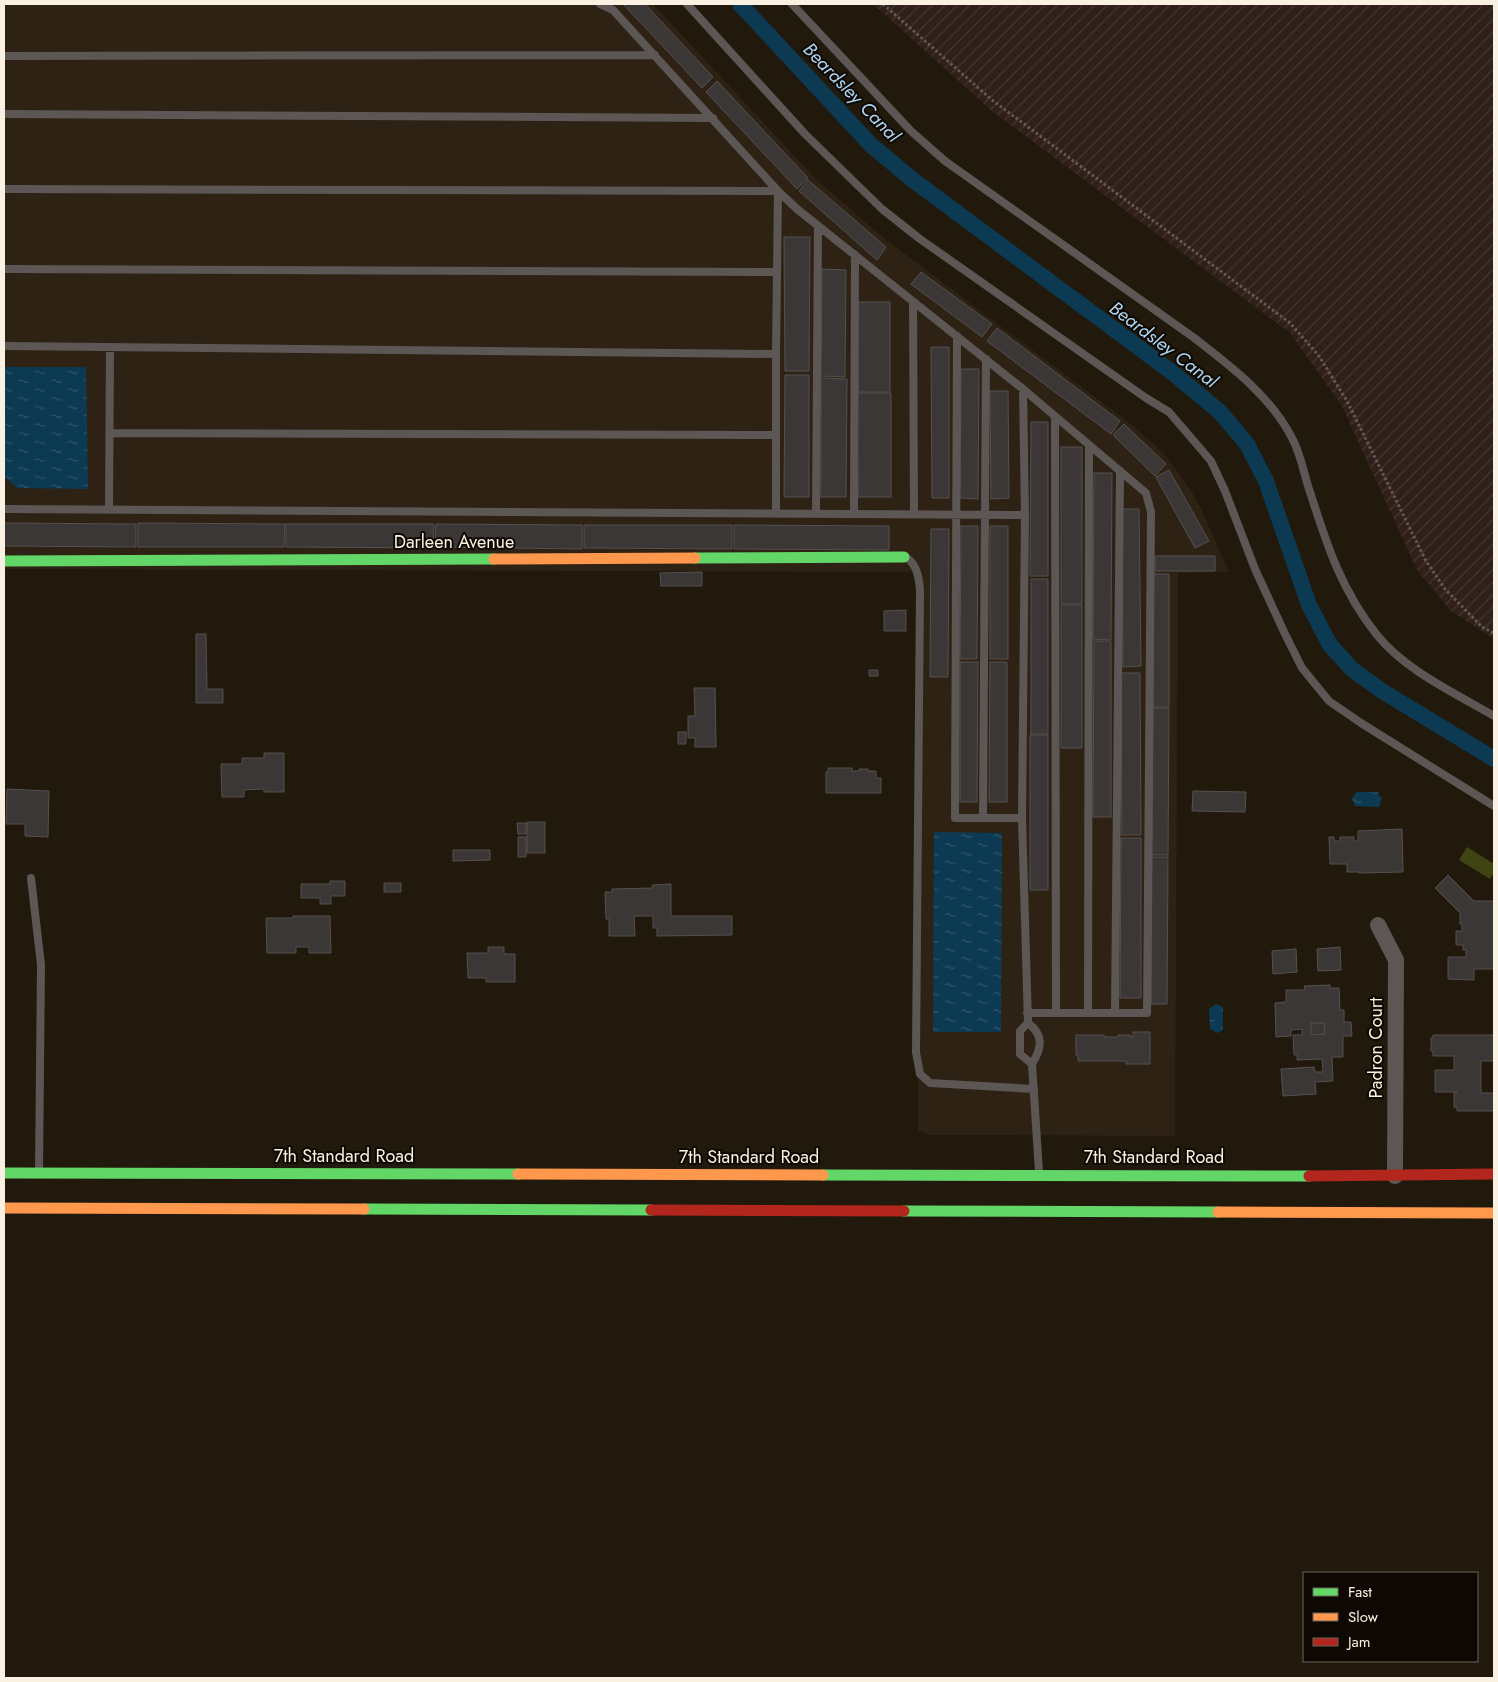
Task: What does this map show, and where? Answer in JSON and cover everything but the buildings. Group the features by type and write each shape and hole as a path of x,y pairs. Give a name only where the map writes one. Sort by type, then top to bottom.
{"main road":[{"name":"Darleen Avenue","path":"4,561 904,557"},
{"name":"7th Standard Road","path":"4,1173 1395,1176 1494,1174"},
{"path":"4,1208 1494,1213"}],"street":[{"name":"Padron Court","path":"1378,925 1396,960 1395,1176"}],"lane":[{"path":"600,4 613,10 778,191 818,226 1023,389 1146,494 1151,512 1147,1014 1027,1014"},
{"path":"687,4 805,134 882,210 920,239 1130,387 1169,412 1211,461 1225,490 1255,568 1284,634 1302,668 1329,701 1494,806"},
{"path":"792,4 905,125 945,161 1193,337 1228,364 1261,394 1293,439 1328,550 1351,598 1367,621 1378,636 1404,662 1494,716"},
{"path":"4,56 655,55"},
{"path":"4,114 713,118"},
{"path":"4,189 778,191"},
{"path":"776,514 778,191"},
{"path":"816,514 818,226"},
{"path":"854,514 855,255"},
{"path":"4,269 777,272"},
{"path":"913,302 914,514"},
{"path":"957,336 955,818 1022,818"},
{"path":"4,346 776,354"},
{"path":"109,510 110,347"},
{"path":"983,818 986,359"},
{"path":"1023,389 1025,515 1022,818 1027,1014 1028,1023 1036,1029 1039,1038 1039,1052 1032,1064 1039,1174"},
{"path":"1055,416 1056,1014"},
{"path":"110,432 776,435"},
{"path":"1088,1014 1089,445"},
{"path":"1115,1014 1120,471"},
{"path":"4,509 1025,515"},
{"path":"904,557 911,561 919,577 920,590 916,1052 920,1074 930,1083 1034,1088"},
{"path":"31,878 41,964 38,1173"},
{"path":"1028,1023 1020,1031 1020,1054 1032,1064"}],"path":[{"path":"883,4 992,100 1290,323 1319,356 1347,401 1426,561 1445,589 1482,626 1494,633"}],"shaded area":[{"path":"4,4 653,4 817,180 885,239 1128,422 1156,446 1191,490 1229,572 1178,573 1175,1136 929,1135 918,1130 916,572 4,569"},
{"path":"873,4 1494,4 1494,639 1451,611 1417,570 1342,406 1290,333 993,112"}],"green space":[{"path":"1467,847 1494,864 1494,872 1490,879 1459,860"}],"water":[{"path":"4,367 86,367 88,489 17,488 4,476"},
{"path":"1356,792 1379,792 1378,795 1382,797 1379,807 1355,806 1352,799"},
{"path":"934,832 1002,833 1001,1032 933,1032"},
{"path":"1216,1004 1223,1007 1223,1030 1218,1033 1210,1029 1209,1009"}],"waterway":[{"name":"Beardsley Canal","path":"740,4 871,145 913,180 1173,373 1220,412 1247,444 1266,481 1309,605 1330,645 1353,670 1382,691 1494,759"}],"traffic: fast":[{"path":"695,558 904,557"},
{"path":"4,561 494,559"},
{"path":"4,1173 518,1174"},
{"path":"823,1175 1309,1176"},
{"path":"364,1209 651,1210"},
{"path":"904,1211 1218,1212"}],"traffic: slow":[{"path":"494,559 695,558"},
{"path":"518,1174 823,1175"},
{"path":"4,1208 364,1209"},
{"path":"1218,1212 1494,1213"}],"traffic: jam":[{"path":"1309,1176 1494,1174"},
{"path":"651,1210 904,1211"}]}
